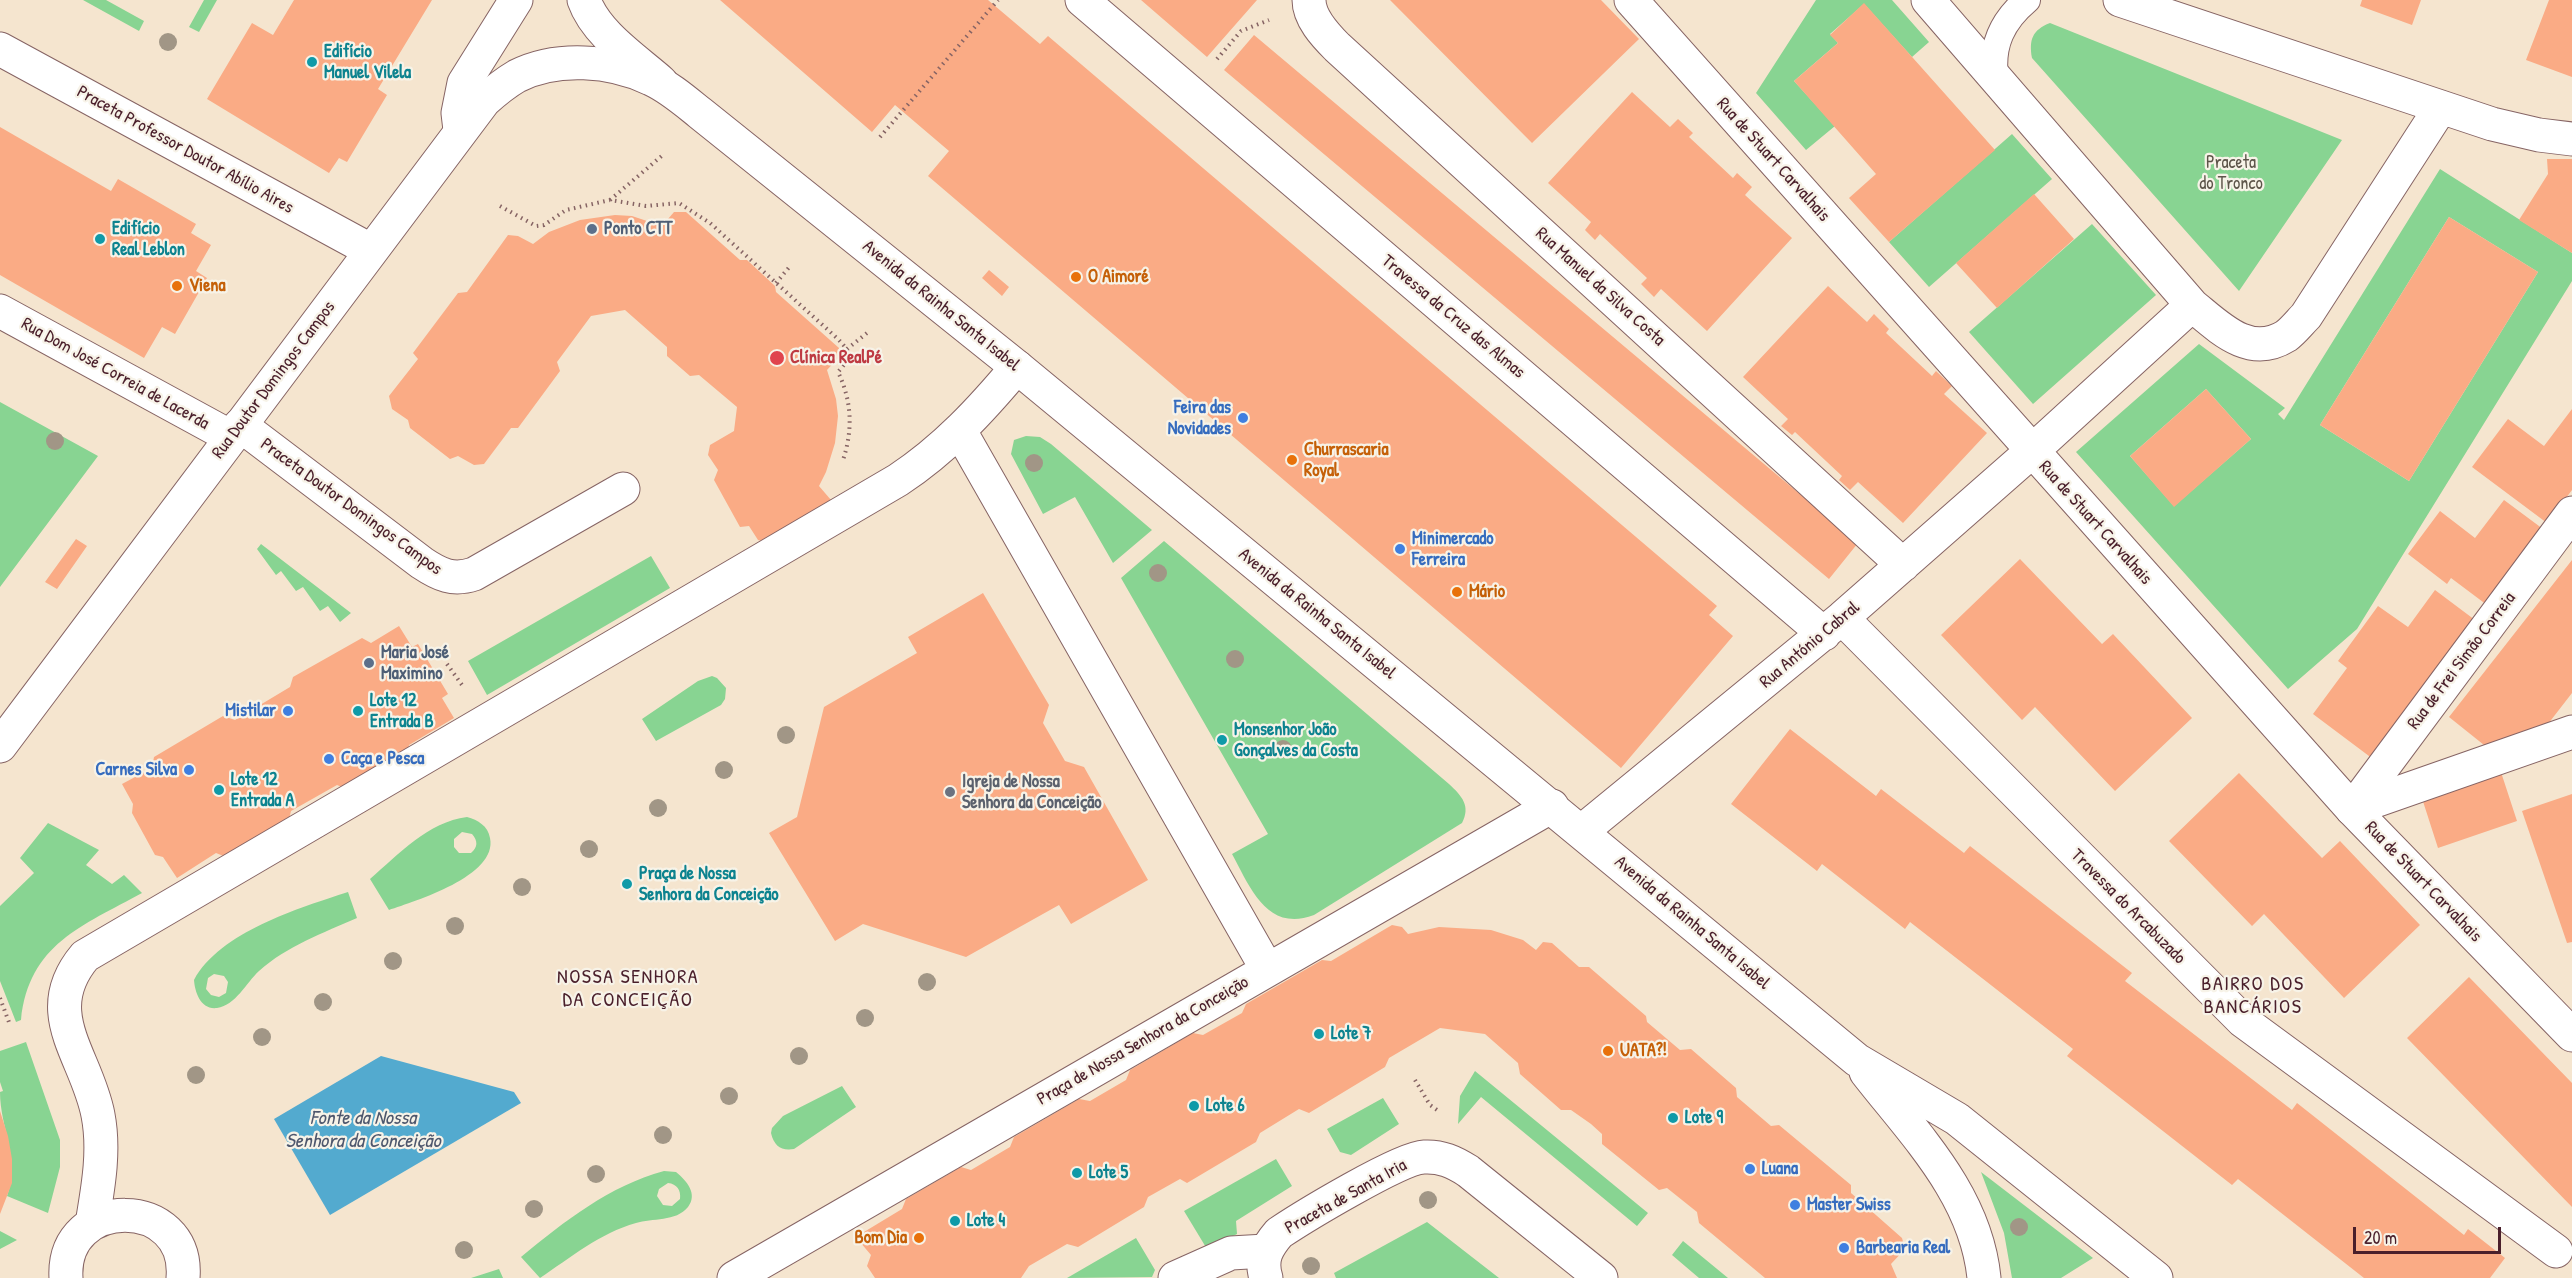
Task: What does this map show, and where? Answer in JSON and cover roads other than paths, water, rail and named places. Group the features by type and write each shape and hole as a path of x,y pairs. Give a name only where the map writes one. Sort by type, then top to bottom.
{"street":[{"path":"460,130 458,113 464,83 516,0"},
{"path":"584,0 587,8 616,44 674,93"},
{"name":"Travessa da Cruz das Almas","path":"1082,0 1833,626"},
{"name":"Rua Manuel da Silva Costa","path":"1309,0 1314,17 1337,47 1904,565"},
{"name":"Rua de Stuart Carvalhais","path":"1631,0 2031,452 2352,809 2572,1035"},
{"path":"2120,0 2514,130 2572,139"},
{"path":"1942,7 1995,77 2192,305 2243,343 2266,344 2287,336 2306,316 2441,107"},
{"name":"Praceta Professor Doutor Abílio Aires","path":"0,49 370,250"},
{"name":"Avenida da Rainha Santa Isabel","path":"460,130 484,101 500,88 533,69 572,64 617,67 653,80 674,93 1017,368 1552,806 1857,1060 1957,1119 2156,1278"},
{"name":"Rua Doutor Domingos Campos","path":"1,744 460,130"},
{"path":"2031,452 2192,305"},
{"name":"Rua Dom José Correia de Lacerda","path":"0,311 235,431"},
{"path":"92,1224 100,1170 100,1131 93,1096 70,1037 64,1008 67,984 85,956 112,938 478,727 898,480 933,456 960,431 1017,368"},
{"name":"Praceta Doutor Domingos Campos","path":"235,431 422,563 448,577 460,578 474,574 623,489"},
{"path":"960,431 1267,969"},
{"name":"Rua António Cabral","path":"1582,831 1833,626 2031,452"},
{"name":"Rua de Frei Simão Correia","path":"2352,809 2572,513"},
{"name":"Travessa do Arcabuzado","path":"1833,626 2243,1021 2556,1251"},
{"path":"2352,809 2572,732"},
{"name":"Praça de Nossa Senhora da Conceição","path":"735,1278 1552,806"},
{"path":"1857,1060 1954,1186 1977,1239 1984,1278"},
{"name":"Praceta de Santa Iria","path":"1266,1264 1279,1233 1398,1166 1421,1157 1441,1158 1468,1171 1601,1278"},
{"path":"66,1278 66,1266 72,1247 83,1231 92,1224 117,1214 137,1215 156,1222 170,1235 180,1252 184,1269 183,1278"},
{"path":"1175,1278 1231,1253 1266,1264"}],"lane":[{"path":"1995,77 1992,59 2002,28 2026,0"}],"water":[{"name":"Fonte da Nossa Senhora da Conceição","path":"381,1056 514,1092 521,1103 330,1215 274,1119"}],"place":[{"name":"Edifício Manuel Vilela","path":"312,62"},
{"name":"Ponto CTT","path":"592,229"},
{"name":"Edifício Real Leblon","path":"100,239"},
{"name":"O Aimoré","path":"1076,277"},
{"name":"Viena","path":"177,286"},
{"name":"Clínica RealPé","path":"777,358"},
{"name":"Feira das Novidades","path":"1243,418"},
{"name":"Churrascaria Royal","path":"1292,460"},
{"name":"Minimercado Ferreira","path":"1400,549"},
{"name":"Mário","path":"1457,592"},
{"name":"Maria José Maximino","path":"369,663"},
{"name":"Mistilar","path":"288,711"},
{"name":"Lote 12 Entrada B","path":"358,711"},
{"name":"Monsenhor João Gonçalves da Costa","path":"1222,740"},
{"name":"Caça e Pesca","path":"329,759"},
{"name":"Carnes Silva","path":"189,770"},
{"name":"Lote 12 Entrada A","path":"219,790"},
{"name":"Igreja de Nossa Senhora da Conceição","path":"950,792"},
{"name":"Praça de Nossa Senhora da Conceição","path":"627,884"},
{"name":"Lote 7","path":"1319,1034"},
{"name":"UATA?!","path":"1608,1051"},
{"name":"Lote 6","path":"1194,1106"},
{"name":"Lote 9","path":"1673,1118"},
{"name":"Luana","path":"1750,1169"},
{"name":"Lote 5","path":"1077,1173"},
{"name":"Master Swiss","path":"1795,1205"},
{"name":"Lote 4","path":"955,1221"},
{"name":"Bom Dia","path":"919,1238"},
{"name":"Barbearia Real","path":"1844,1248"}],"district":[{"name":"NOSSA SENHORA DA CONCEIÇÃO","path":"628,990"},
{"name":"BAIRRO DOS BANCÁRIOS","path":"2253,996"}],"park label":[{"name":"Praceta do Tronco","path":"2231,174"}]}
